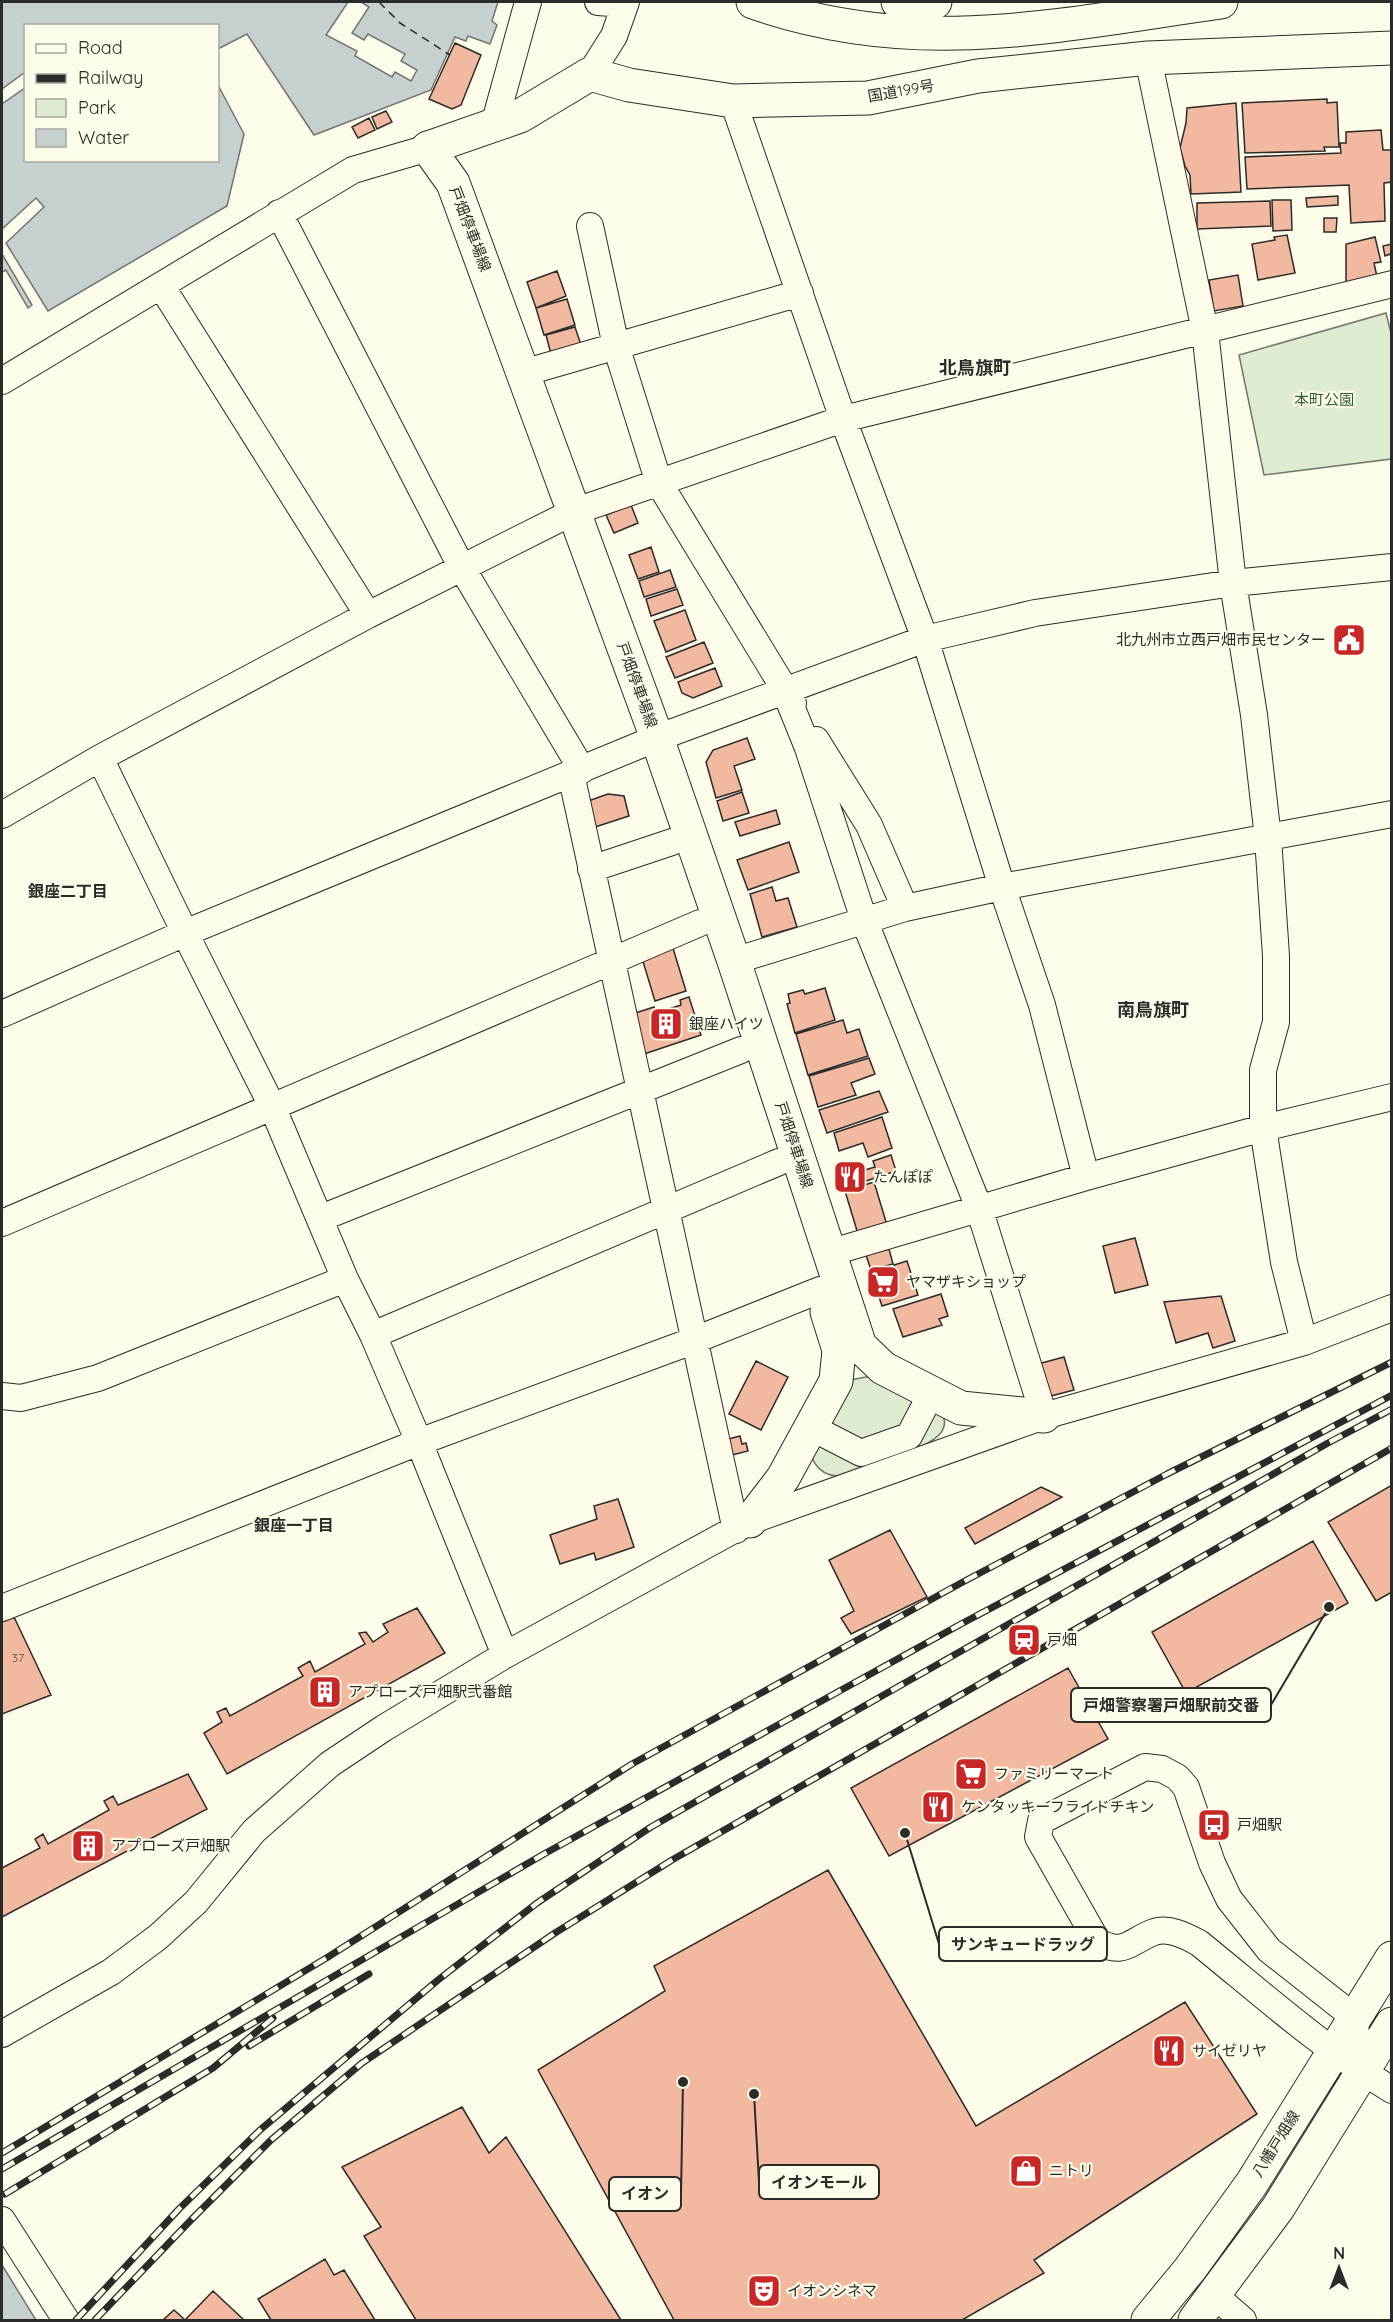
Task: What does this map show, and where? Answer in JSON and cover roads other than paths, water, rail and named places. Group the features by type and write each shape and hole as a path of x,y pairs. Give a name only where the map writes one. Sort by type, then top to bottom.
{"main road":[{"path":"753,2 818,21 861,29 908,34 953,34 1016,31 1221,2"},
{"path":"898,2 935,2"},
{"name":"国道199号","path":"590,74 629,85 733,101 868,98 978,76 1148,58 1392,48"},
{"path":"413,152 520,116 590,74"},
{"name":"戸畑停車場線","path":"413,152 453,183 523,373 564,517"},
{"name":"戸畑停車場線","path":"413,152 434,190 564,517 648,742 734,961 860,1346 884,1368 961,1408 1044,1416"},
{"name":"戸畑停車場線","path":"648,742 672,842 840,1350 836,1381 783,1478 743,1525"},
{"name":"戸畑停車場線","path":"836,1381 856,1367 884,1368"},
{"name":"八幡戸畑線","path":"1148,2320 1190,2269 1252,2183 1392,1958"},
{"path":"1204,2308 1278,2208 1392,2024"}],"street":[{"path":"494,125 528,2"},
{"path":"590,74 614,36 626,3 598,2"},
{"path":"1148,58 1205,331 1233,583 1254,715 1268,838 1276,956 1276,1022 1263,1070 1263,1128 1284,1262 1304,1342"},
{"path":"733,101 843,419 925,639 1002,887 1042,1005 1086,1178"},
{"path":"2,381 353,170 413,152"},
{"path":"279,213 462,568 577,772 591,869 666,1211 695,1340 743,1525"},
{"path":"590,226 616,346 659,483 869,825 906,908"},
{"path":"2,815 100,758 368,615 564,517 843,419 1392,284"},
{"path":"162,286 368,615"},
{"path":"523,373 800,293"},
{"path":"2,1014 184,933 648,742 925,639 1035,613 1233,583 1392,567"},
{"path":"785,691 808,748 864,920 978,1208 1044,1416"},
{"path":"100,758 184,933 272,1106 345,1279 373,1335 419,1442 505,1655"},
{"path":"734,961 906,908 1002,887 1392,814"},
{"path":"591,869 672,842"},
{"path":"2,1223 700,923"},
{"path":"321,1218 741,1050"},
{"path":"829,1253 978,1208 1263,1128 1392,1097"},
{"path":"373,1335 779,1162"},
{"path":"2,1396 21,1398 98,1378 345,1279"},
{"path":"2,1608 419,1442 695,1340 820,1290"},
{"path":"2,2034 111,1972 158,1937 196,1902 254,1831 330,1764 384,1728 505,1655 743,1525 1044,1416 1304,1342 1392,1308"},
{"path":"820,1432 861,1453 884,1454 909,1436 928,1400"},
{"path":"1361,2072 1354,2017 1269,1950 1229,1899 1212,1863 1186,1786 1178,1777 1162,1769 1145,1767 1041,1821 1038,1837 1097,1941 1109,1948 1124,1948 1156,1931 1182,1933 1199,1943 1333,2053 1361,2072 1392,2090"},
{"path":"2,2220 66,2320"},
{"path":"1204,2308 1243,2320"}],"water":[{"path":"2,2 498,2 492,21 497,25 490,44 468,36 466,41 455,37 431,90 314,135 247,34 219,48 219,24 24,24 24,73 2,89"},
{"path":"219,87 244,134 227,206 48,311 6,243 44,207 36,198 2,229 2,104 24,89 24,162 219,162"},
{"path":"2,254 32,305 28,308 6,270 2,272"},
{"path":"2,2265 36,2320 2,2320"}],"railway":[{"path":"2,2153 328,1957 632,1764 961,1583 1167,1474 1392,1362"},
{"path":"2,2169 544,1854 961,1624 1392,1395"},
{"path":"76,2320 179,2209 260,2130 438,1980 537,1903 651,1827 1328,1443 1392,1409"},
{"path":"95,2320 271,2140 362,2063 555,1933 672,1860 1392,1448"},
{"path":"249,2046 369,1974"},
{"path":"5,2194 213,2068 273,2018"}],"place":[{"name":"北九州市立西戸畑市民センター","path":"1349,640"},
{"name":"銀座ハイツ","path":"666,1024"},
{"name":"たんぽぽ","path":"850,1177"},
{"name":"ヤマザキショップ","path":"883,1282"},
{"name":"戸畑警察署戸畑駅前交番","path":"1329,1607"},
{"name":"戸畑","path":"1024,1640"},
{"name":"アプローズ戸畑駅弐番館","path":"325,1692"},
{"name":"ファミリーマート","path":"971,1774"},
{"name":"ケンタッキーフライドチキン","path":"938,1807"},
{"name":"戸畑駅","path":"1214,1825"},
{"name":"サンキュードラッグ","path":"905,1833"},
{"name":"アプローズ戸畑駅","path":"88,1846"},
{"name":"サイゼリヤ","path":"1169,2051"},
{"name":"イオン","path":"683,2082"},
{"name":"イオンモール","path":"754,2094"},
{"name":"ニトリ","path":"1026,2171"},
{"name":"イオンシネマ","path":"764,2291"}],"district":[{"name":"北鳥旗町","path":"975,368"},
{"name":"銀座二丁目","path":"68,891"},
{"name":"南鳥旗町","path":"1153,1010"},
{"name":"銀座一丁目","path":"294,1525"}],"park label":[{"name":"本町公園","path":"1324,400"}]}
